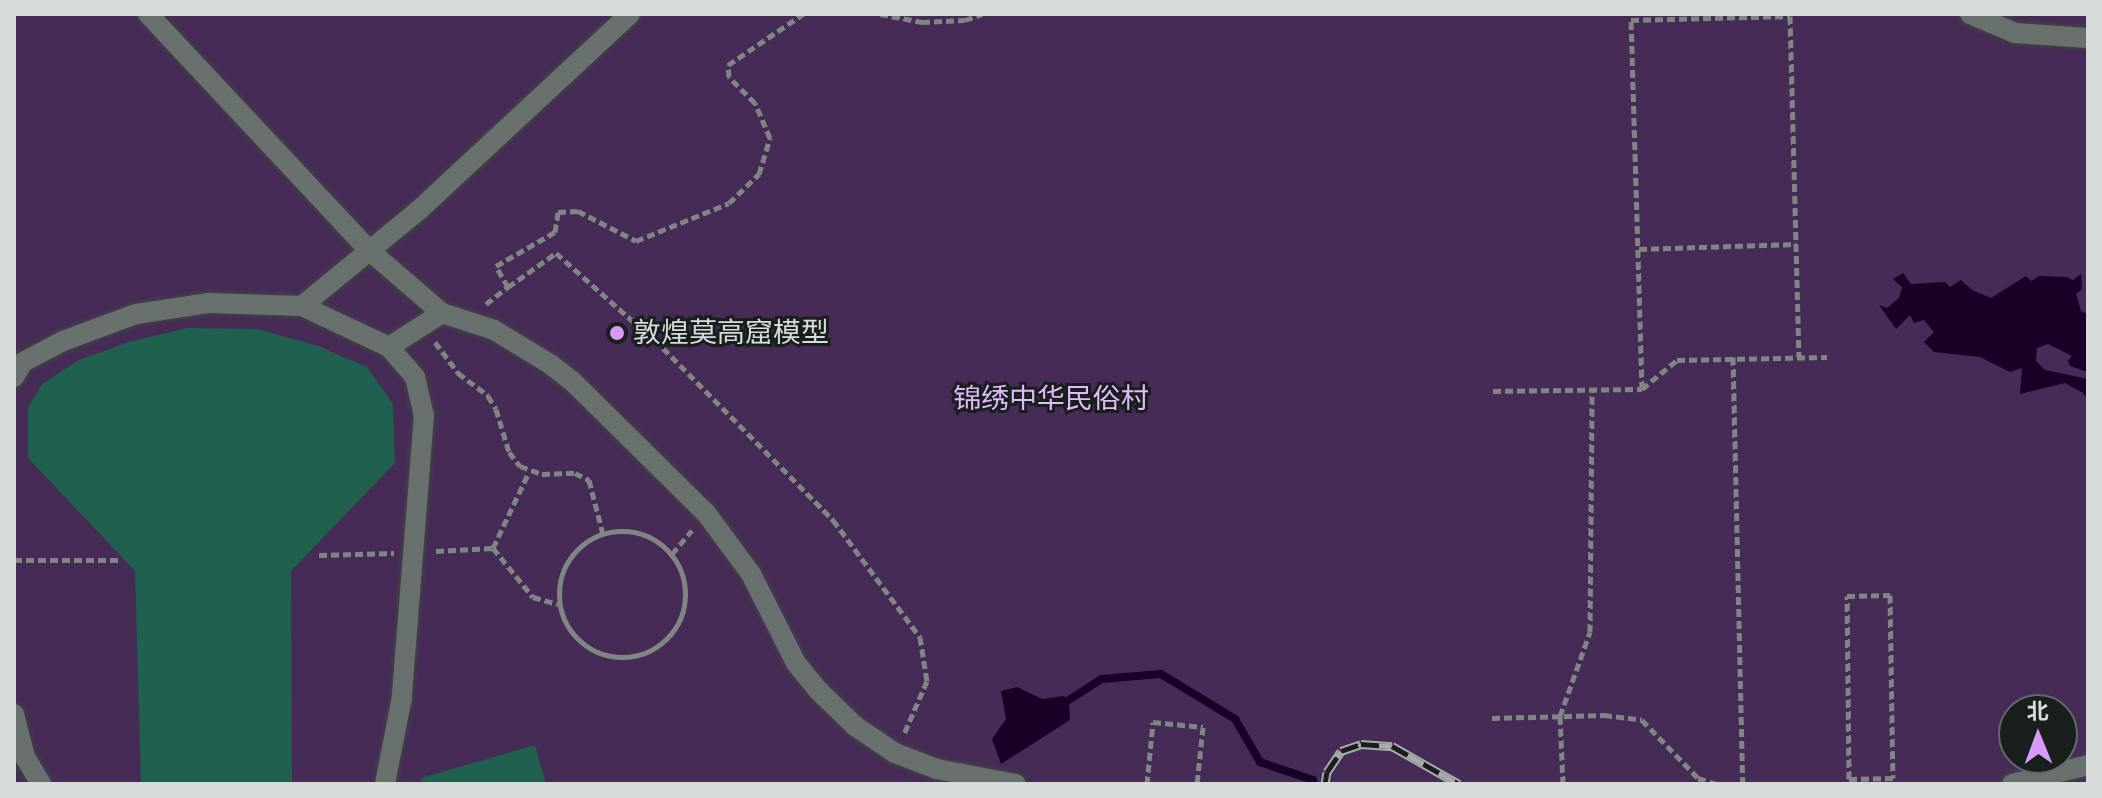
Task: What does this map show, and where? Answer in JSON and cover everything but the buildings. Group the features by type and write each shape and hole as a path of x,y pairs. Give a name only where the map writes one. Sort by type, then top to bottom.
{"street":[{"path":"148,14 434,318"},
{"path":"302,306 371,252 630,14"},
{"path":"1970,14 2015,33 2088,38"},
{"path":"17,364 63,341 136,314 209,303 302,306 389,347 415,377 424,415 402,697 385,784"},
{"path":"389,347 434,318 466,318 523,346 572,381 706,513 751,574 796,663 855,726 895,753 937,769 1016,784"},
{"path":"14,714 25,757 41,784"},
{"path":"2012,784 2088,765"}],"path":[{"path":"508,287 496,266 555,232 558,212 578,211 636,241 729,203 759,174 770,138 755,103 729,77 728,65 803,14"},
{"path":"880,14 922,22 965,20 982,14"},
{"path":"1642,389 1631,20 1790,16 1799,357"},
{"path":"1639,249 1796,244"},
{"path":"466,318 556,253 663,348 833,520 920,637 927,681 895,753"},
{"path":"434,318 443,356 488,396 496,409 509,452 529,472 575,473 589,480 603,534"},
{"path":"1733,357 1743,784"},
{"path":"1493,391 1642,389 1677,360 1827,357"},
{"path":"1563,784 1560,716 1590,632 1592,391"},
{"path":"493,548 529,472"},
{"path":"616,530 637,532 656,540 672,554 682,572 686,593 683,613 673,632 658,647 638,655 617,657 596,652 578,641 565,624 558,604 558,584 565,564 578,547 603,534 616,530"},
{"path":"319,555 493,548"},
{"path":"493,548 533,597 558,604"},
{"path":"14,560 118,560"},
{"path":"1890,595 1893,778 1871,781 1849,779 1847,596 1890,595"},
{"path":"1492,718 1604,715 1642,720 1698,778 1716,784"},
{"path":"1147,784 1153,722 1203,727 1197,784"}],"green space":[{"name":"锦绣中华民俗村","path":"14,14 2088,14 2088,784 14,784"}],"shaded area":[{"path":"1903,273 1911,284 1945,282 1950,287 1961,280 1972,290 1991,298 2026,276 2031,281 2039,276 2073,280 2081,274 2082,289 2076,294 2081,311 2088,314 2088,372 2070,366 2068,361 2072,356 2048,344 2037,348 2036,361 2045,370 2088,379 2088,400 2083,393 2065,383 2020,394 2022,368 2010,372 1980,357 1934,352 1924,342 1934,332 1924,320 1914,323 1910,315 1896,329 1879,305 1887,308 1899,298 1902,287 1893,279"},
{"path":"1017,687 1042,699 1064,696 1069,700 1070,720 1001,764 992,739 1006,719 1001,691"}],"waterway":[{"path":"1069,700 1101,679 1161,674 1235,719 1260,762 1313,780 1314,784"}],"railway":[{"path":"1325,784 1327,772 1341,751 1361,744 1392,746 1459,784"}],"place":[{"name":"敦煌莫高窟模型","path":"617,333"}]}
